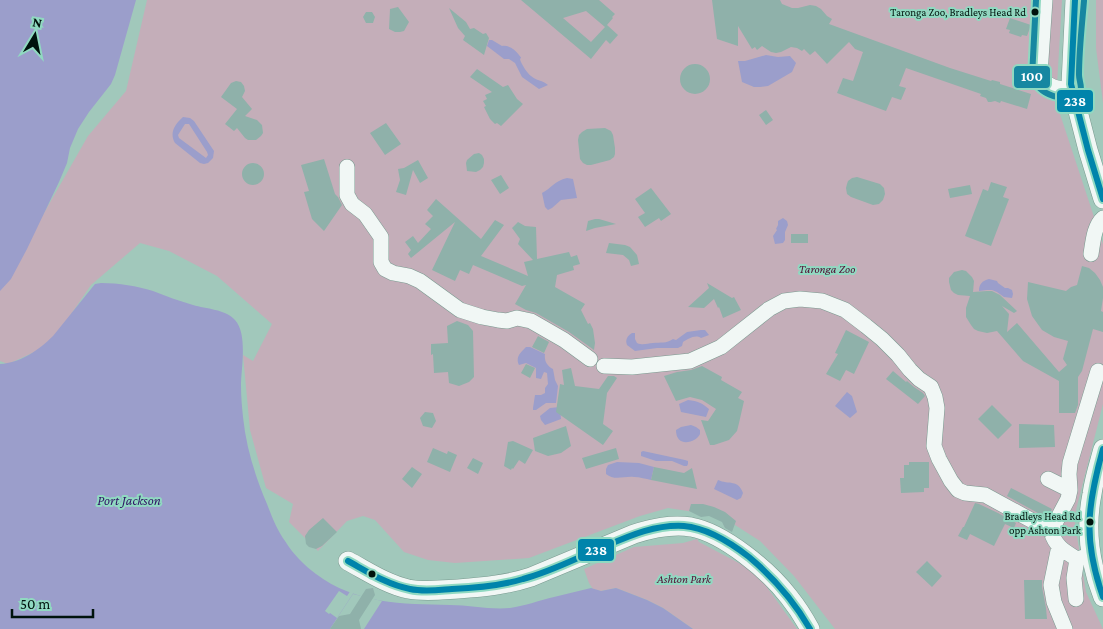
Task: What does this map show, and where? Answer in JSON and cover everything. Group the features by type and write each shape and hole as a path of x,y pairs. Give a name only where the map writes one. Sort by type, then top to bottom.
{"main road":[{"path":"1075,0 1070,76 1072,90 1103,199"},
{"path":"1103,449 1089,509 1084,557 1095,573 1103,597"},
{"path":"348,561 393,584 407,588 434,591 480,587 516,582 531,577 649,529 663,526 692,527 705,531 726,542 758,566 788,596 810,629"}],"lane":[{"path":"1045,0 1040,74 1043,81 1050,86 1072,90"},
{"path":"1050,86 1056,0"},
{"path":"346,167 347,195 352,204 365,214 381,237 381,262 385,269 420,281 460,310 498,320 507,321 517,318 531,321 564,340 590,359"},
{"path":"1091,254 1095,233 1099,222 1103,218"},
{"path":"604,366 632,367 690,361 721,346 784,302 800,299 822,301 846,310 882,339 919,379 931,387 936,397 937,408 934,446 939,459 958,490 965,494 985,496 1052,531"},
{"path":"1076,599 1074,578 1084,557 1064,551 1054,540 1052,531 1068,498 1070,490 1070,463 1098,371"},
{"path":"1048,479 1070,490"},
{"path":"1059,546 1051,585 1054,602 1064,629"}],"green space":[{"name":"Taronga Zoo","path":"147,0 1062,0 1056,102 1103,244 1103,404 1074,518 1086,592 1103,629 835,629 794,576 760,541 721,516 668,508 640,516 529,558 455,563 428,560 404,552 375,520 363,516 347,521 318,551 289,522 293,504 266,488 250,430 243,355 253,361 272,324 217,276 169,251 140,243 91,285 50,345 8,364 0,361 0,290 88,136 126,91"},
{"path":"1096,0 1103,0 1103,103 1096,48"},
{"name":"Ashton Park","path":"697,539 699,542 756,572 797,629 693,629 663,608 647,600 616,588 601,591 593,589 584,569 634,547 683,543"}],"water":[{"path":"0,0 136,0 111,84 78,129 59,182 27,249 11,279 0,291"},
{"path":"489,40 513,49 521,58 521,62 530,75 548,85 539,89 522,77 515,63 509,59 504,59 487,46"},
{"path":"766,55 790,56 796,63 792,72 768,86 754,87 742,82 738,61"},
{"path":"183,117 194,121 214,151 213,158 208,163 200,163 175,143 173,132 175,126","holes":["185,124 189,124 207,152 206,158 179,138 178,135"]},
{"path":"567,178 573,179 577,198 561,200 548,210 545,207 542,193 559,181"},
{"path":"783,218 787,221 788,225 785,232 785,240 783,243 775,244 773,236 777,230 778,221"},
{"path":"989,279 997,281 1005,288 1012,290 1012,298 1004,297 992,290 979,291 981,283"},
{"name":"Port Jackson","path":"95,284 121,284 147,289 188,303 221,311 235,320 239,326 243,343 241,390 244,428 259,483 275,523 288,546 307,567 331,584 363,597 397,603 495,608 516,607 591,588 601,591 616,588 663,608 693,629 0,629 0,364 15,361 29,355 42,346 53,336"},
{"path":"705,330 709,335 701,338 692,337 683,342 682,346 678,348 635,351 626,343 627,338 632,333 635,333 637,343 644,344 676,340 687,332"},
{"path":"526,347 545,354 548,365 553,369 558,386 556,403 546,403 536,410 533,410 535,395 545,393 545,388 548,384 547,373 544,372 541,379 536,378 536,368 526,363 519,365 518,357"},
{"path":"847,392 852,396 857,412 850,418 835,406"},
{"path":"688,400 700,403 709,409 706,417 681,412 679,404"},
{"path":"560,407 561,419 545,425 540,416 550,408"},
{"path":"691,425 700,430 698,437 687,442 679,440 676,430"},
{"path":"643,451 685,460 688,461 688,464 684,466 672,461 656,461 641,456"},
{"path":"617,462 639,463 654,467 651,480 636,477 616,478 606,474 608,465"},
{"path":"718,480 739,486 743,493 741,498 737,500 714,489"}],"pier":[{"path":"351,590 354,592 337,618 325,611 339,591 347,596"},
{"path":"353,594 382,601 364,629 330,629"}],"building":[{"path":"521,0 599,0 615,14 607,25 618,35 610,44 606,40 591,59","holes":["586,11 605,27 591,42 563,18"]},
{"path":"712,0 780,0 782,4 792,8 816,6 832,19 829,24 950,68 1000,82 1000,84 1031,94 1027,109 1001,101 1000,103 995,101 988,102 986,98 980,96 981,94 906,68 899,86 906,88 901,100 892,97 886,111 837,93 843,78 853,81 863,52 855,49 849,42 827,64 815,51 810,55 804,49 802,51 791,47 776,53 762,46 757,50 755,47 752,49 738,26 738,46 717,39"},
{"path":"398,7 409,22 404,31 395,32 389,29 390,9"},
{"path":"449,8 466,22 470,29 474,28 483,34 486,33 489,38 484,55 463,40 465,36 458,28"},
{"path":"366,12 372,12 375,17 373,23 366,23 363,17"},
{"path":"1010,18 1031,25 1027,36 1022,35 1021,37 1009,33 1010,30 1006,29"},
{"path":"695,64 701,65 709,73 709,85 701,93 695,94 689,93 681,85 680,79 681,73 689,65"},
{"path":"477,69 503,87 508,85 517,99 523,104 501,126 497,123 495,124 490,119 484,107 486,106 483,101 487,99 485,95 492,92 470,77"},
{"path":"241,82 244,86 245,91 242,97 252,109 245,116 257,120 262,125 263,133 256,140 248,140 237,128 234,131 225,124 237,109 221,97 231,83"},
{"path":"766,110 773,120 766,125 759,115"},
{"path":"386,123 401,144 385,155 370,133"},
{"path":"605,128 611,131 613,135 614,157 610,160 591,165 583,163 580,159 579,135 587,129"},
{"path":"479,153 484,159 483,167 476,172 467,171 467,160 474,154"},
{"path":"324,159 335,194 342,205 324,231 312,219 304,192 309,191 301,165"},
{"path":"418,160 428,178 420,183 413,170 406,195 396,192 400,180 398,169 404,168"},
{"path":"253,163 261,166 264,174 261,182 253,185 245,182 242,174 245,166"},
{"path":"501,175 509,188 500,194 491,180"},
{"path":"857,177 880,184 884,188 885,194 879,204 873,205 847,194 848,181"},
{"path":"991,182 1007,187 1003,197 1009,199 991,246 965,236 983,189 988,191"},
{"path":"970,185 972,194 950,198 948,189"},
{"path":"651,188 671,214 661,221 659,218 645,227 638,217 645,213 635,199"},
{"path":"436,199 481,239 495,220 504,225 481,256 528,276 524,262 533,260 518,244 520,239 512,228 518,222 525,226 536,227 537,259 569,252 571,257 577,255 580,264 573,266 574,270 557,275 555,287 585,304 581,310 588,324 590,323 593,329 594,350 569,332 536,313 515,304 526,285 522,286 473,265 469,274 460,270 455,281 432,270 455,222 411,258 408,254 411,250 405,242 413,236 418,243 431,229 425,224 433,216 427,210"},
{"path":"595,219 616,224 586,231 588,221"},
{"path":"791,234 808,234 808,243 791,243"},
{"path":"609,243 630,247 637,255 639,264 631,266 629,260 623,255 606,253"},
{"path":"1082,266 1089,268 1095,273 1103,287 1101,311 1103,312 1103,332 1093,329 1082,371 1078,377 1078,405 1075,413 1059,413 1059,381 1023,361 997,331 987,333 974,329 966,317 966,308 970,296 954,293 951,290 949,278 954,272 966,271 974,281 973,292 992,291 1000,295 1017,311 1014,313 1002,306 1009,314 1007,332 1017,323 1059,372 1067,365 1063,359 1068,341 1054,337 1042,330 1032,316 1027,299 1028,282 1066,291 1077,285"},
{"path":"707,283 732,298 734,297 741,310 723,318 714,299 704,308 688,307 709,288"},
{"path":"457,321 468,325 473,331 474,377 469,382 459,386 449,383 448,372 434,373 433,354 431,355 431,344 448,343 447,326"},
{"path":"846,330 869,342 854,374 846,370 840,381 826,374 838,354 835,353"},
{"path":"538,336 549,342 544,353 532,347"},
{"path":"526,364 535,368 530,378 521,373"},
{"path":"702,366 722,377 721,380 742,392 738,398 744,401 737,431 729,440 714,445 710,445 701,420 708,421 716,409 702,400 690,397 676,401 664,376"},
{"path":"571,368 575,386 599,389 608,376 617,378 607,393 603,424 613,431 603,445 556,412 560,384 564,385 562,370"},
{"path":"893,371 923,393 925,396 918,404 886,379"},
{"path":"992,405 1012,425 998,439 978,419"},
{"path":"425,412 433,413 436,421 432,428 423,426 420,418"},
{"path":"1019,424 1054,425 1055,447 1019,448"},
{"path":"566,426 571,446 561,453 548,456 535,451 533,438"},
{"path":"513,441 533,450 525,464 519,460 511,470 504,466 508,442"},
{"path":"433,448 447,454 448,451 457,455 450,472 427,462"},
{"path":"616,448 619,459 586,469 582,458"},
{"path":"473,458 483,463 478,474 467,468"},
{"path":"909,462 929,462 929,488 924,488 924,492 901,493 900,478 904,478 904,465 909,465"},
{"path":"412,467 422,474 412,488 402,479"},
{"path":"654,467 684,473 692,468 697,489 651,480"},
{"path":"1011,488 1052,509 1047,518 1007,496"},
{"path":"975,503 1016,523 1014,528 1005,524 994,546 970,534 967,540 958,536"},
{"path":"691,504 703,504 725,512 736,521 732,532 725,528 722,522 709,516 701,517 689,511"},
{"path":"323,518 337,532 322,546 316,549 309,547 306,544 305,536"},
{"path":"927,561 942,576 932,587 916,572"},
{"path":"1024,580 1042,580 1047,619 1025,619"},
{"path":"373,588 375,595 359,620 361,629 330,629 339,616 350,614 366,589"}],"transit line":[{"name":"100","path":"1036,0 1032,77 1036,84 1046,93 1070,99 1076,98 1081,92 1079,66 1084,1"},
{"name":"238","path":"1075,0 1071,84 1103,199"},
{"name":"238","path":"1103,449 1093,488 1090,523 1092,558 1103,597"},
{"name":"238","path":"348,561 386,581 410,589 431,590 479,587 506,583 541,574 627,537 649,530 672,526 693,527 727,542 749,557 783,590 810,629"}],"place":[{"name":"Taronga Zoo, Bradleys Head Rd","path":"1035,12"},
{"name":"Bradleys Head Rd opp Ashton Park","path":"1090,522"}]}
